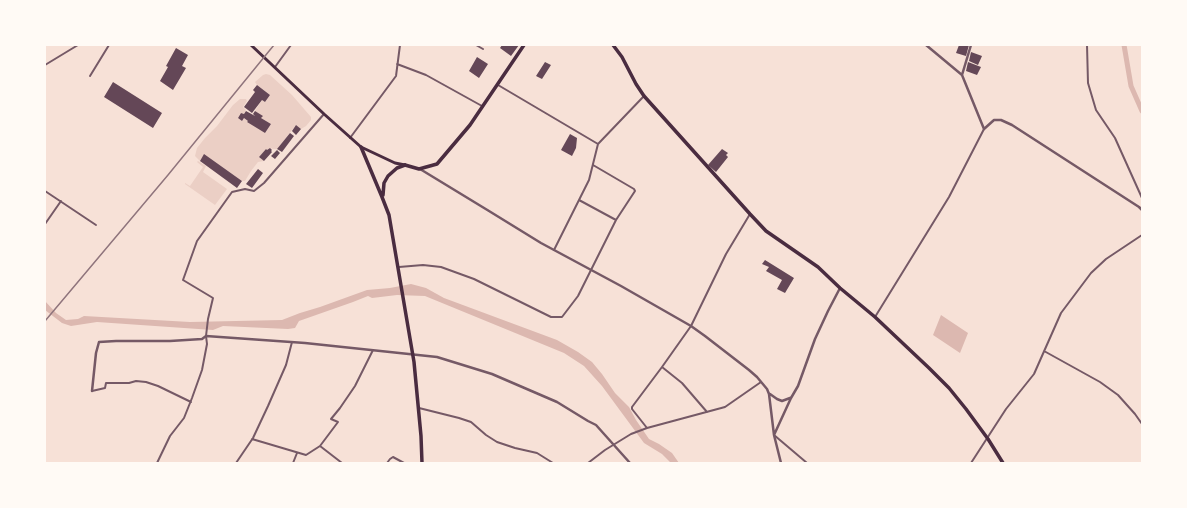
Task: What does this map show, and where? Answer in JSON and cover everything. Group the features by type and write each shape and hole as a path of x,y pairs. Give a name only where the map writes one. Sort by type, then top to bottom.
{"main road":[{"path":"251,45 350,138 361,146 395,163 419,169 437,164 470,125 524,45"},
{"path":"613,45 622,57 644,96 750,214 766,231 818,267 840,288 875,317 949,388 988,439 1003,463"},
{"path":"361,146 389,215 413,355 419,408 422,463"},
{"path":"382,197 384,183 388,176 397,168 405,165"}],"street":[{"path":"45,65 78,45"},
{"path":"90,76 109,45"},
{"path":"275,67 291,45"},
{"path":"350,138 396,76 400,45"},
{"path":"476,45 483,49"},
{"path":"926,45 962,75 984,129"},
{"path":"962,75 971,45"},
{"path":"1087,45 1088,83 1096,110 1115,138 1142,198"},
{"path":"397,64 426,76 482,106"},
{"path":"497,85 598,144"},
{"path":"554,250 589,180 598,144 644,96"},
{"path":"157,463 170,436 184,418 191,402 202,370 207,344 206,336 208,319 213,298 183,280 197,241 232,192 245,189 254,191 264,183 324,114"},
{"path":"875,317 949,197 984,129 994,120 1001,120 1012,125 1142,210"},
{"path":"398,267 424,265 441,267 474,280 551,317 562,317 578,296 616,220 635,191 593,165"},
{"path":"419,169 541,244 621,286 691,326 741,363 757,377 770,394 782,401 791,398"},
{"path":"45,191 96,225"},
{"path":"579,200 616,220"},
{"path":"45,224 61,201"},
{"path":"645,428 632,409 632,406 691,326 726,254 750,214"},
{"path":"971,463 988,439 1006,409 1034,374 1061,313 1091,273 1106,259 1142,235"},
{"path":"774,435 798,386 815,339 840,288"},
{"path":"191,402 158,386 146,382 136,381 129,383 106,383 105,388 92,391 96,353 99,342 170,341 202,339 206,336 292,342 438,357 492,374 557,402 588,422 596,425 630,463"},
{"path":"236,463 252,439 268,406 286,365 292,342"},
{"path":"252,439 306,455 320,446 338,422 331,419 355,386 373,350"},
{"path":"1044,351 1100,382 1118,395 1136,414 1142,424"},
{"path":"662,367 682,383 707,412"},
{"path":"588,463 630,434 645,428 725,407 761,382"},
{"path":"770,394 774,435 781,463"},
{"path":"419,408 470,422 497,442 537,454 553,463"},
{"path":"774,435 807,463"},
{"path":"320,446 342,463"},
{"path":"293,463 298,453"},
{"path":"387,463 393,457 404,463"}],"shaded area":[{"path":"266,74 270,75 292,95 311,117 311,120 301,129 296,125 277,149 266,149 259,157 264,161 258,162 245,181 242,181 204,155 200,161 195,156 197,148 217,126 233,105 240,99 246,99 247,101 243,107 246,110 244,114 241,113 238,118 242,121 244,118 248,121 247,122 265,133 271,124 261,118 262,116 255,111 262,100 265,102 270,95 255,82"},
{"path":"198,161 206,166 203,172 227,189 215,205 185,184 190,186 203,167 197,162"},
{"path":"411,284 426,288 444,298 557,340 578,352 592,362 615,393 629,407 649,439 672,453 679,463 671,463 662,454 644,443 602,386 584,366 564,353 425,296 397,295 372,298 368,296 299,321 295,328 288,329 223,326 213,330 97,322 71,326 62,323 45,310 45,301 56,313 66,320 78,319 84,316 190,322 282,320 367,290"},
{"path":"941,315 968,333 960,353 933,335"}],"building":[{"path":"502,45 519,45 511,56 500,48"},
{"path":"959,45 969,45 966,56 956,53"},
{"path":"176,48 188,55 182,66 186,68 173,90 160,81"},
{"path":"971,52 982,56 978,65 969,61"},
{"path":"477,57 488,64 479,78 469,71"},
{"path":"545,62 551,65 542,79 536,76"},
{"path":"968,62 981,67 977,75 966,71"},
{"path":"113,82 162,113 153,128 104,97"},
{"path":"257,85 270,95 265,102 262,100 252,113 244,107 255,92 253,90"},
{"path":"246,111 255,116 253,114 255,111 263,116 261,118 271,124 265,133 247,122 248,121 244,118 242,121 238,118 241,113 244,114"},
{"path":"296,125 301,129 296,135 292,131"},
{"path":"290,133 294,136 282,152 277,149"},
{"path":"570,134 577,138 576,148 572,156 561,150"},
{"path":"270,148 272,152 264,161 259,157 266,149 267,150"},
{"path":"722,149 728,153 726,155 728,157 716,172 708,165"},
{"path":"277,150 280,153 275,159 271,156"},
{"path":"204,154 242,181 237,188 200,161"},
{"path":"258,169 263,173 252,188 246,184"},
{"path":"765,260 794,278 785,293 777,289 782,280 766,271 769,267 762,264"}],"waterway":[{"path":"1124,45 1131,86 1142,111"}],"railway":[{"path":"45,321 168,175 274,45"}]}
